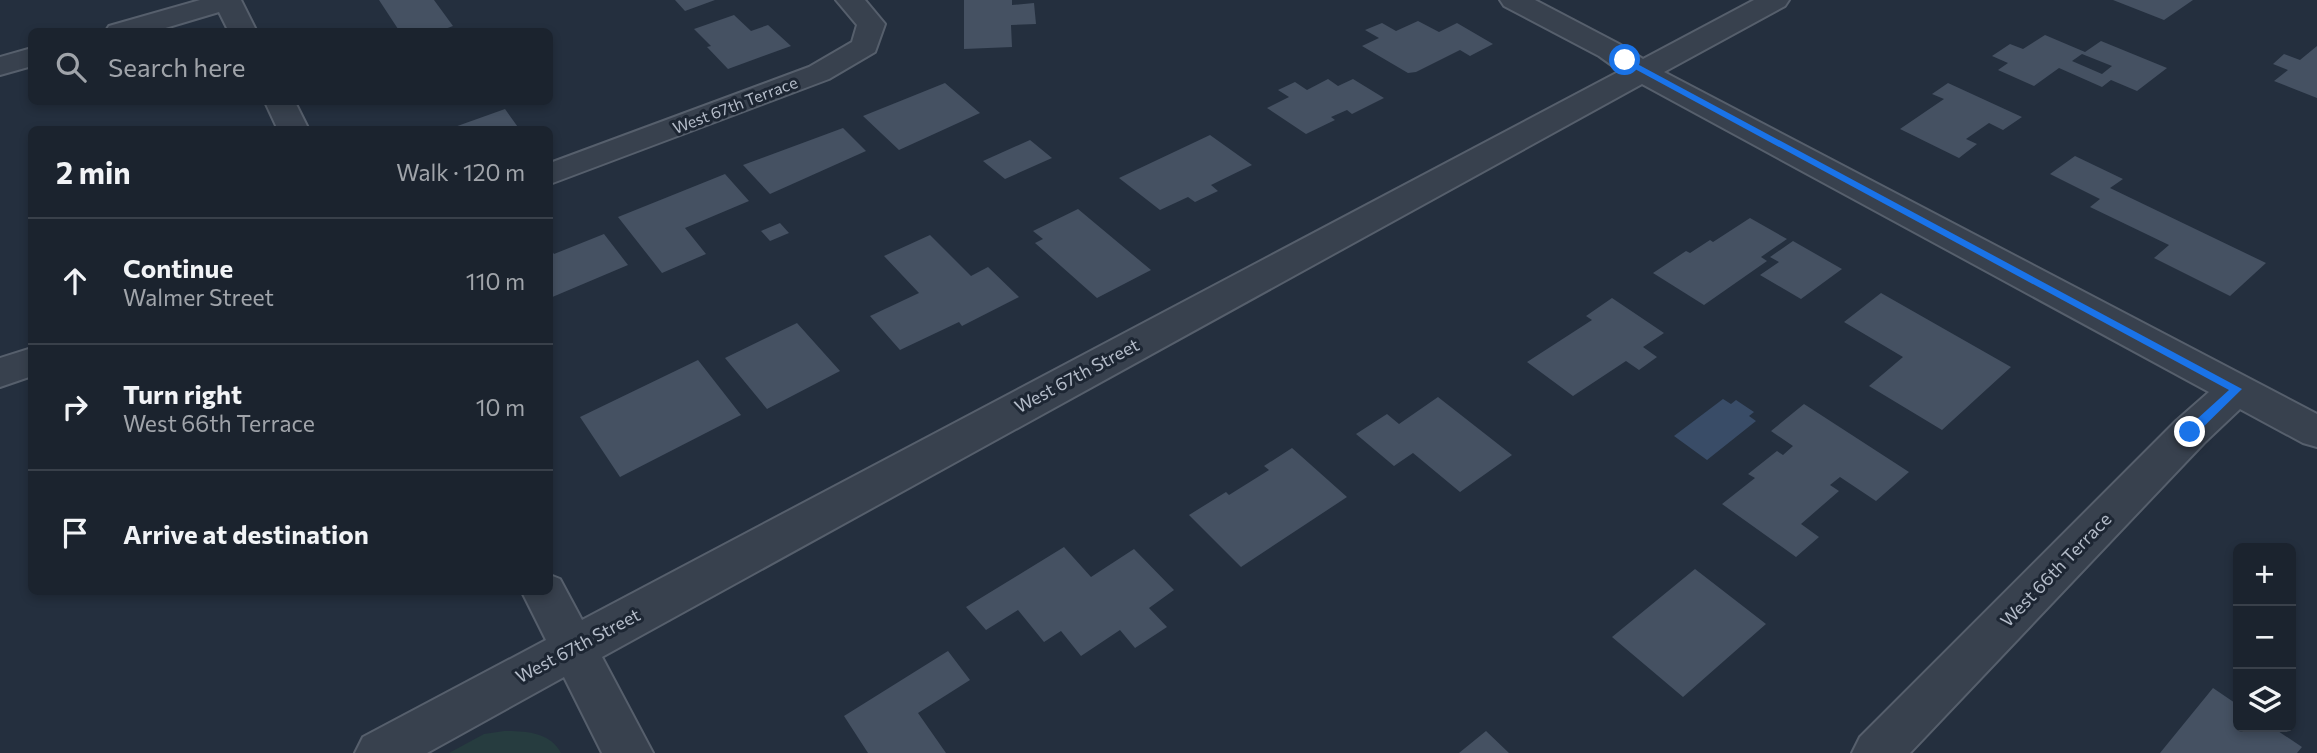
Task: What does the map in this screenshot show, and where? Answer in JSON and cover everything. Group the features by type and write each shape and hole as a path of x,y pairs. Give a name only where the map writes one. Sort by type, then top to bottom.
{"street":[{"path":"132,28 227,0 241,28"},
{"name":"West 67th Terrace","path":"553,173 819,73 865,46 871,24 850,0"},
{"path":"1514,0 1609,50 1642,72 2317,432"},
{"name":"West 67th Street","path":"380,753 1775,0"},
{"path":"0,66 28,58"},
{"path":"282,105 292,126"},
{"path":"0,373 28,362"},
{"name":"West 66th Terrace","path":"1877,753 2190,432 2237,389"},
{"path":"546,595 628,753"}],"green space":[{"path":"504,731 537,734 551,741 561,753 449,753 484,734"}],"water":[{"path":"1723,399 1731,404 1736,400 1754,412 1749,416 1756,421 1707,460 1674,436"}],"building":[{"path":"379,0 434,0 453,26 448,28 397,28"},
{"path":"675,0 715,0 685,11"},
{"path":"964,0 1012,0 1012,5 1034,3 1036,24 1011,25 1012,47 964,49"},
{"path":"2113,0 2193,0 2164,20"},
{"path":"734,15 751,31 768,25 791,46 728,69 694,29"},
{"path":"1418,21 1439,32 1457,23 1493,44 1470,56 1460,50 1416,72 1408,73 1362,46 1379,38 1365,30 1382,23 1396,31"},
{"path":"2045,35 2085,52 2101,41 2167,68 2137,91 2111,80 2102,87 2059,68 2034,86 1998,70 2008,63 1992,56 2010,44 2023,49","holes":["2082,54 2112,66 2102,74 2072,61"]},
{"path":"2317,46 2317,98 2274,81 2288,70 2273,64 2284,54 2300,60"},
{"path":"1328,79 1338,86 1353,79 1384,98 1352,114 1347,110 1331,117 1335,120 1306,134 1267,108 1289,97 1278,90 1295,82 1307,90"},
{"path":"945,83 980,113 899,150 863,116"},
{"path":"1948,83 2022,117 2003,130 1989,123 1966,139 1977,144 1959,158 1900,129 1944,99 1932,94"},
{"path":"505,109 517,126 457,126"},
{"path":"843,128 866,151 770,194 743,165"},
{"path":"1210,135 1252,165 1211,185 1218,191 1195,202 1188,197 1160,210 1119,178"},
{"path":"1030,140 1052,158 1005,179 983,161"},
{"path":"2075,156 2123,179 2110,188 2266,263 2230,296 2154,258 2169,245 2090,207 2100,199 2050,174"},
{"path":"725,174 749,201 685,228 706,254 662,273 618,217"},
{"path":"1078,209 1151,270 1097,298 1035,243 1043,239 1033,231"},
{"path":"1750,218 1787,239 1761,257 1767,261 1704,305 1653,273 1686,251 1690,253 1710,240 1713,242"},
{"path":"780,223 789,233 770,241 761,231"},
{"path":"604,234 628,265 553,297 554,254"},
{"path":"930,235 971,276 988,267 1019,297 962,326 959,322 900,350 870,316 919,293 884,256"},
{"path":"1793,241 1842,269 1801,299 1760,275 1779,262 1770,257"},
{"path":"1881,293 2011,367 1942,430 1869,386 1903,357 1844,322"},
{"path":"1612,298 1664,333 1643,347 1657,357 1639,370 1626,361 1573,396 1527,362 1592,320 1586,316"},
{"path":"797,323 840,371 767,409 725,358"},
{"path":"698,360 741,415 620,477 580,417"},
{"path":"1438,397 1512,455 1460,492 1413,453 1394,466 1356,434 1387,414 1399,424"},
{"path":"1804,404 1909,472 1876,501 1840,477 1830,485 1839,491 1801,524 1819,537 1796,557 1722,504 1755,478 1748,474 1777,451 1783,455 1793,446 1771,431"},
{"path":"1292,448 1347,497 1241,567 1189,515 1226,492 1229,495 1269,470 1264,466"},
{"path":"1064,547 1091,577 1134,549 1174,590 1149,608 1167,627 1135,648 1120,630 1081,656 1061,631 1044,642 1018,610 986,630 966,607"},
{"path":"1695,569 1766,624 1683,697 1612,637"},
{"path":"948,651 970,680 918,713 946,753 868,753 844,716"},
{"path":"2213,688 2233,702 2233,732 2280,732 2302,747 2297,753 2160,753"},
{"path":"1486,731 1509,753 1459,753"}],"route":[{"path":"1625,60 1642,72 2237,389 2190,432"}]}
